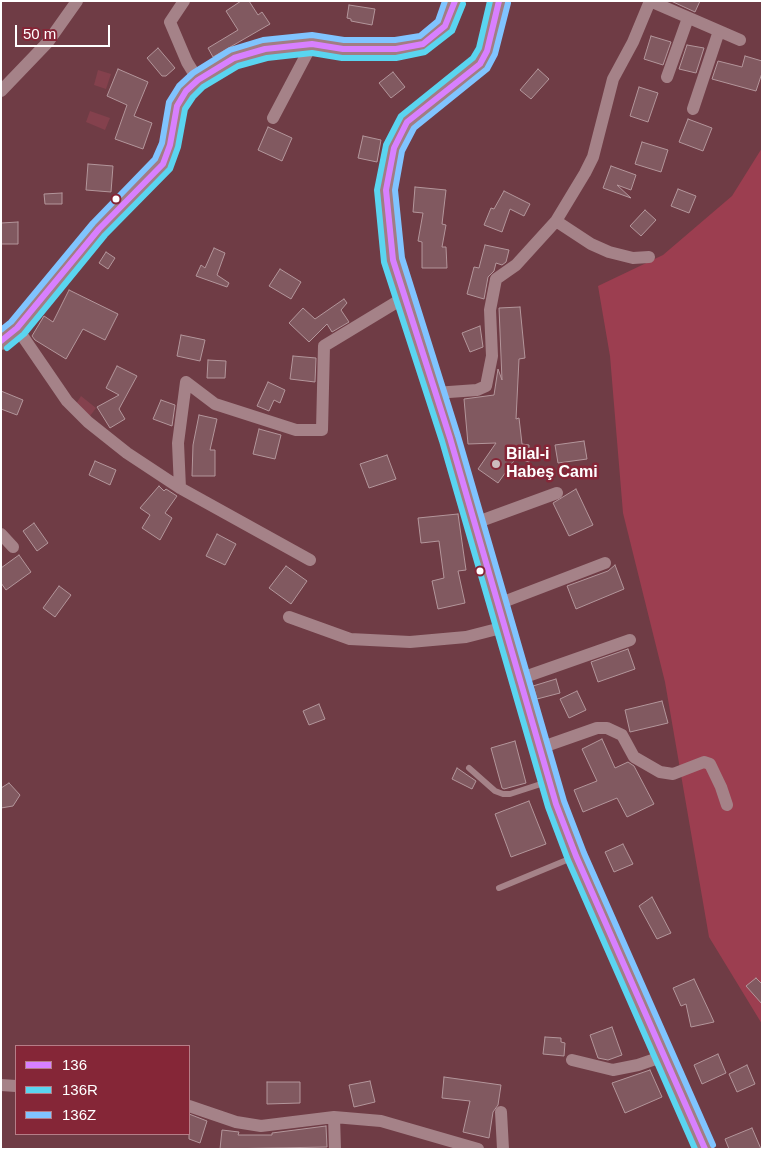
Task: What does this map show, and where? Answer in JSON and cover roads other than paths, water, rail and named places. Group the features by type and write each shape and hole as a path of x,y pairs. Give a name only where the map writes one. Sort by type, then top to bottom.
{"main road":[{"path":"1,342 17,328 99,229 163,164 170,146 177,106 186,91 198,80 221,64 250,52 312,44 343,48 396,49 423,44 445,26 455,1"},
{"path":"498,1 487,51 480,64 407,122 394,148 386,190 387,216 393,260 475,523 549,781 576,856 705,1149"}],"street":[{"path":"1,91 48,42 77,1"},
{"path":"184,1 170,22 187,62 198,80"},
{"path":"435,393 477,390 486,386 492,356 490,310 496,279 516,265 556,221 593,157 614,79 634,42 650,1 740,40"},
{"path":"667,77 688,18"},
{"path":"692,108 719,31"},
{"path":"273,118 312,44"},
{"path":"556,221 591,244 609,252 634,258 648,257"},
{"path":"180,488 178,443 186,382 215,404 296,430 322,430 324,346 405,297"},
{"path":"17,328 67,401 88,422 127,453 180,488 310,560"},
{"path":"475,523 557,493"},
{"path":"1,534 13,547"},
{"path":"498,604 605,563"},
{"path":"288,617 350,639 410,642 466,637 505,627"},
{"path":"519,678 630,640"},
{"path":"540,748 597,728 607,728 622,735 634,757 660,772 673,774 704,762 710,764 727,805"},
{"path":"572,1060 613,1070 638,1065 664,1056"},
{"path":"1,1085 15,1086"},
{"path":"190,1106 236,1122 261,1126 334,1116 381,1122 478,1149"},
{"path":"501,1112 503,1149"},
{"path":"334,1116 335,1149"}],"lane":[{"path":"469,768 495,791 503,794 510,794 549,781"},
{"path":"499,888 576,856"}],"place":[{"name":"Bilal-i Habeş Cami","path":"496,464"}]}
